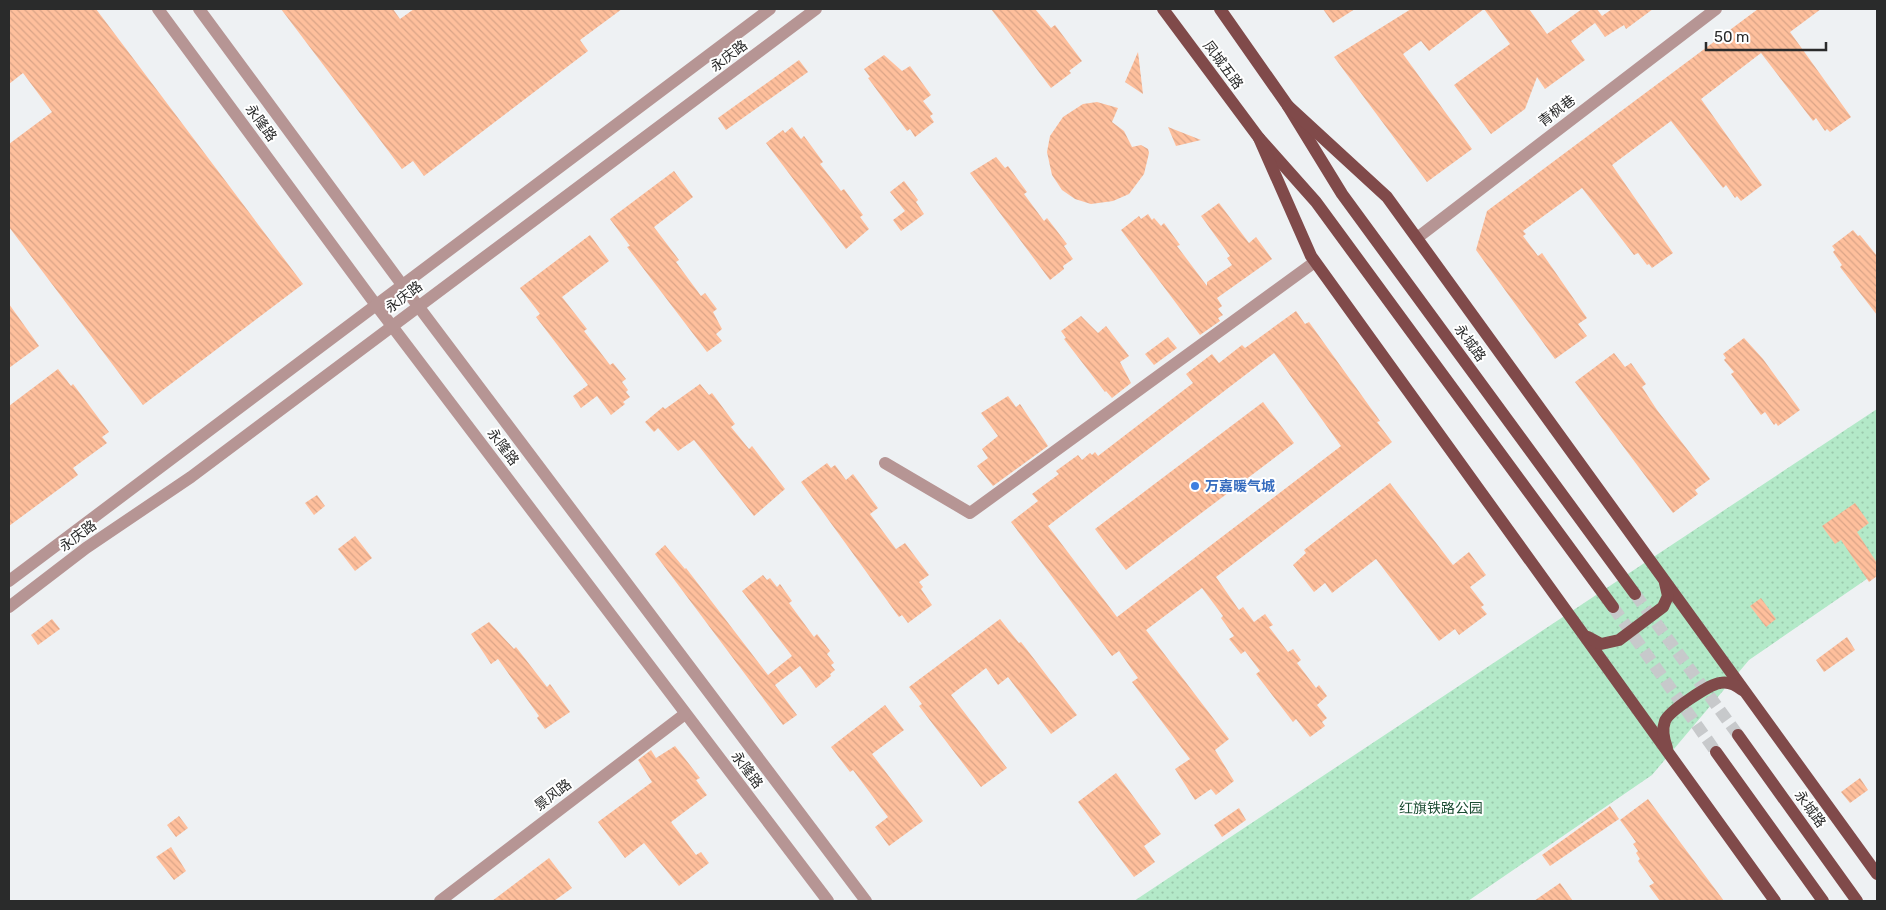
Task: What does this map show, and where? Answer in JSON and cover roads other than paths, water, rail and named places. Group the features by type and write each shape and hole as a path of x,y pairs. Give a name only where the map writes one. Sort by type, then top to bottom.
{"main road":[{"name":"凤城五路","path":"1163,9 1259,138"},
{"name":"凤城五路","path":"1220,9 1288,106"},
{"path":"1288,106 1387,197 1877,874"},
{"name":"永城路","path":"1288,106 1342,194 1635,594"},
{"path":"1259,138 1316,202 1613,607"},
{"path":"1259,138 1311,256 1776,901"},
{"path":"1579,629 1601,644 1619,640 1663,608 1668,596 1663,578"},
{"path":"1671,756 1664,738 1664,727 1665,721 1674,711 1709,687 1723,682 1736,685 1748,695"},
{"name":"永城路","path":"1738,735 1857,901"},
{"path":"1716,752 1823,901"}],"street":[{"name":"永隆路","path":"158,9 376,305 828,901"},
{"name":"永隆路","path":"199,9 418,305 866,901"},
{"name":"永庆路","path":"9,581 376,305 404,286 770,9"},
{"name":"永庆路","path":"9,607 86,548 191,477 418,305 816,9"},
{"name":"青枫巷","path":"1417,238 1716,9"},
{"path":"885,463 970,513 1312,264"},
{"name":"景风路","path":"440,901 685,714"}],"tunnel":[{"path":"1635,594 1738,735"},
{"path":"1613,607 1716,752"}],"place":[{"name":"万嘉暖气城","path":"1195,486"}],"park label":[{"name":"红旗铁路公园","path":"1441,808"}]}
